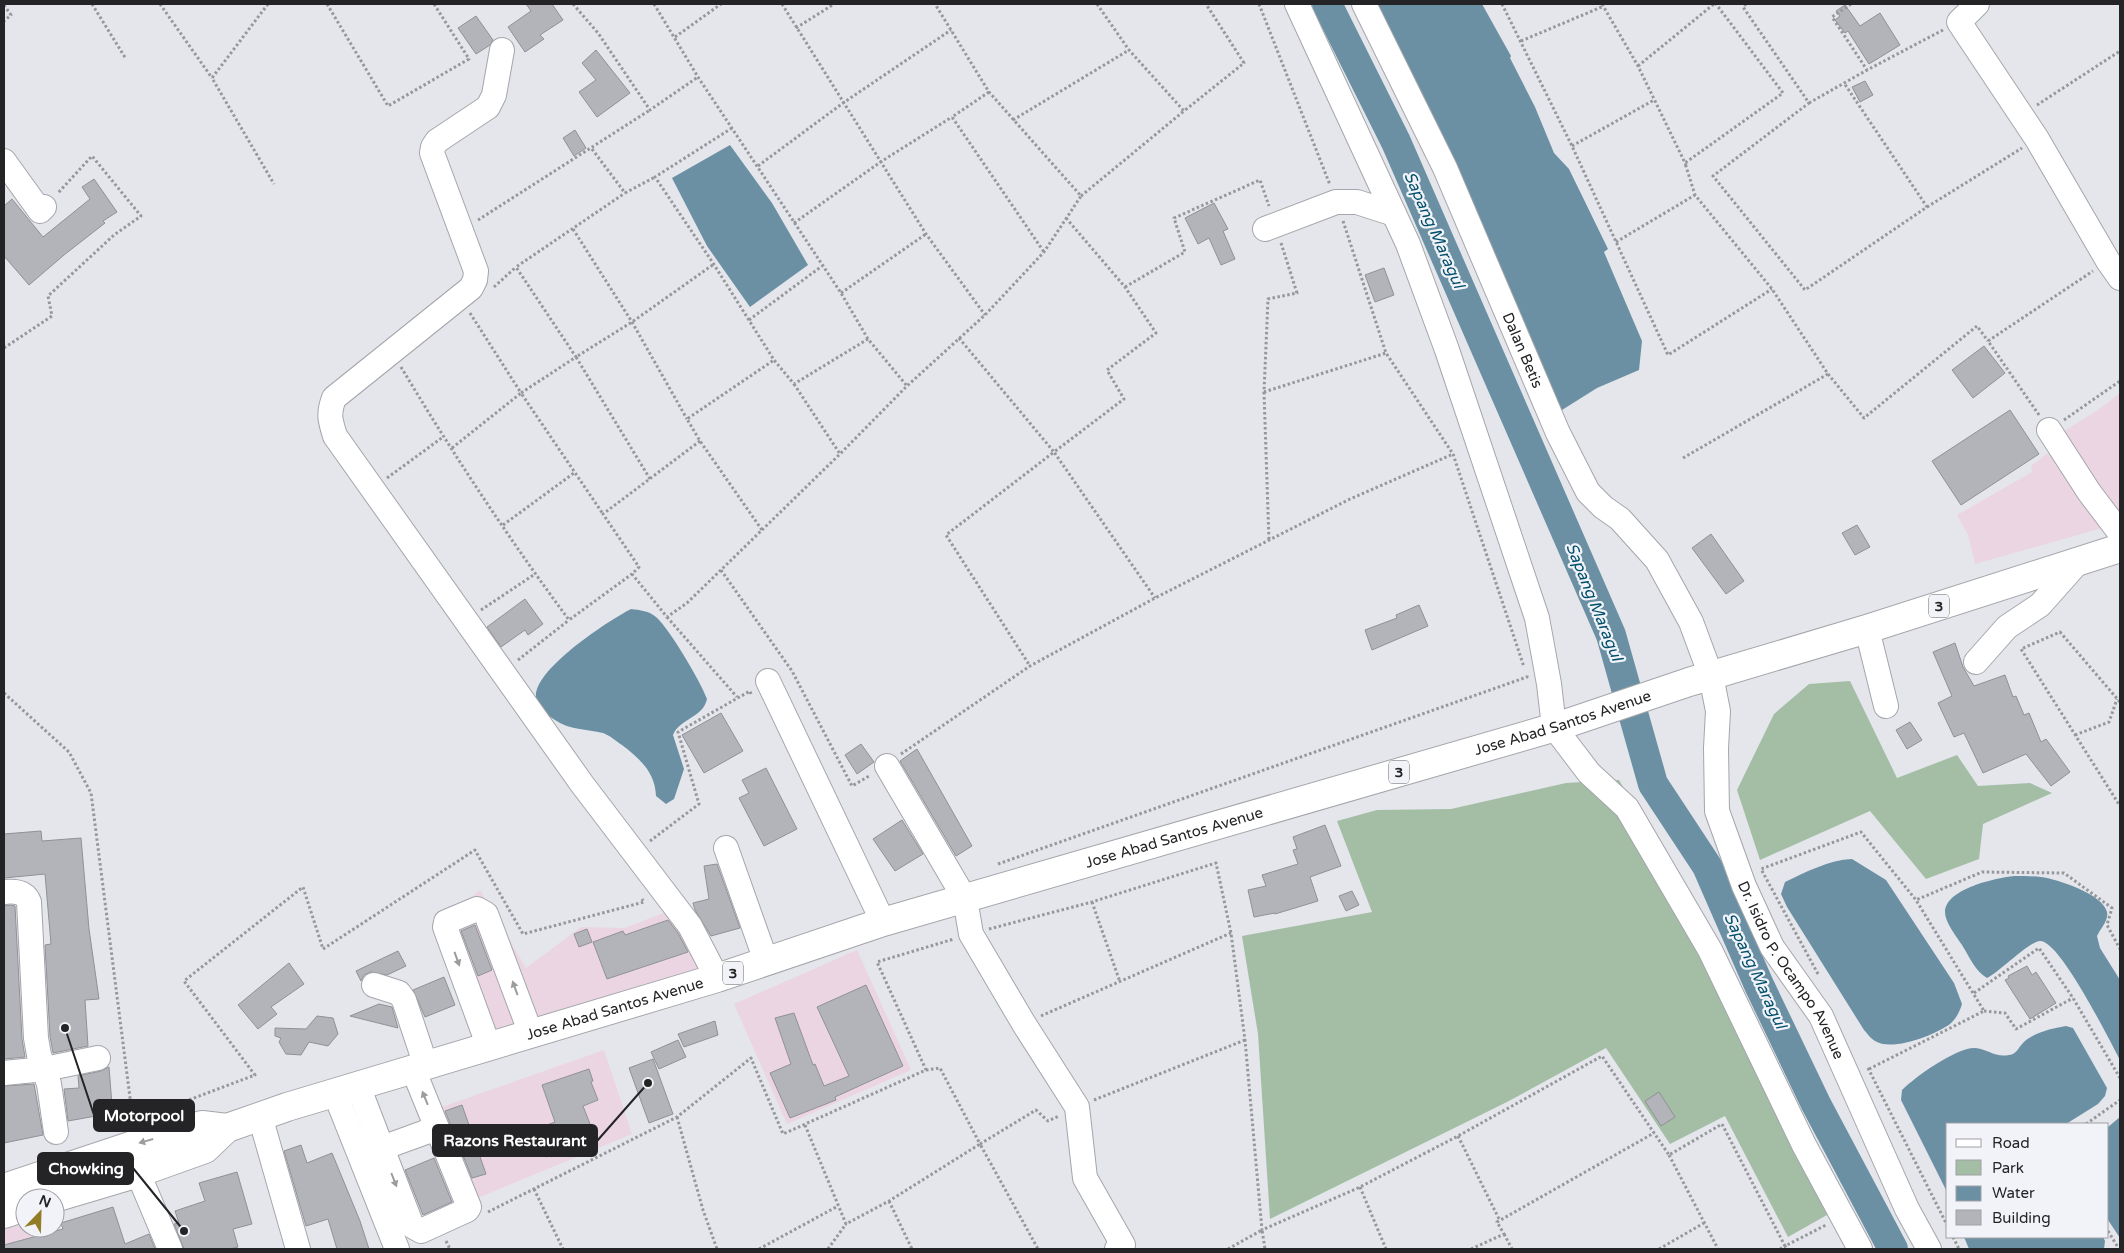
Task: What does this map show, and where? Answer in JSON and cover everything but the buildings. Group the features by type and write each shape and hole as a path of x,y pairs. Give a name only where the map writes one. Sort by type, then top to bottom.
{"highway":[{"name":"Jose Abad Santos Avenue","path":"65,1195 138,1173 204,1149 227,1128 260,1116 717,978 883,922 1556,727 1700,679 1867,629 2120,548"},
{"name":"Jose Abad Santos Avenue","path":"4,1188 130,1146 202,1125 227,1128"}],"street":[{"path":"1297,4 1394,214 1447,350 1537,618 1556,727 1589,773 1627,808 1710,950 1804,1145 1860,1249"},
{"name":"Dalan Betis","path":"1364,4 1445,168 1562,442 1588,492 1603,507 1620,519 1658,560 1691,622 1700,679"},
{"path":"1977,4 1959,22 2037,138 2114,269"},
{"path":"502,50 494,95 488,107 437,141 433,146 432,153 476,271 475,280 471,288 334,398 329,410 330,421 335,436 576,776 690,926 717,978"},
{"path":"4,161 40,211 44,207"},
{"path":"1270,227 1336,202 1357,202 1394,214"},
{"path":"2049,430 2089,492 2120,533"},
{"path":"1976,662 2007,628 2040,605 2079,561"},
{"path":"1867,629 1886,706"},
{"name":"Dr. Isidro P. Ocampo Avenue","path":"1700,679 1718,711 1716,810 1744,886 1772,947 1821,1016 1908,1209 1929,1249"},
{"path":"768,682 883,922"},
{"path":"887,766 965,898 971,934 1024,1024 1077,1107 1086,1178 1123,1245 1117,1249"},
{"path":"726,848 766,961"},
{"path":"4,892 20,893 29,902 36,1038 39,1055 49,1084 56,1132"},
{"path":"489,1047 445,927 446,922 450,919 477,909 486,914 531,1034"},
{"path":"346,1090 382,1148 412,1226 421,1232 467,1210 469,1207 437,1128 404,1000 399,993 374,985"},
{"path":"4,1073 45,1069 98,1058"},
{"path":"346,1090 397,1249"},
{"path":"260,1116 298,1249"},
{"path":"382,1148 437,1128"},
{"path":"138,1173 170,1249"}],"path":[{"path":"92,4 126,59"},
{"path":"160,4 212,78 274,184"},
{"path":"212,78 268,4"},
{"path":"327,4 388,106 469,58 434,4"},
{"path":"574,4 598,34 650,110"},
{"path":"654,4 698,76 841,294 868,339 907,386"},
{"path":"675,37 721,4"},
{"path":"782,4 926,234 985,315"},
{"path":"796,28 834,4"},
{"path":"935,4 989,92 1081,196"},
{"path":"1097,4 1129,50 1184,111"},
{"path":"667,617 688,603 907,386 985,315 1044,252 1081,196 1244,63 1206,4"},
{"path":"992,866 1527,677 1453,454 1386,353 1336,202 1259,4"},
{"path":"1502,4 1572,146 1668,355 1772,289"},
{"path":"1638,66 1715,4 1783,93 1685,163 1695,195 1772,289 1828,374 1864,418 1977,326 2049,430 2120,380"},
{"path":"1746,4 1743,7 1810,103"},
{"path":"1851,4 1832,17 1867,70"},
{"path":"4,5 11,15 4,21"},
{"path":"1521,41 1603,5 1638,66 1687,169"},
{"path":"1959,22 1867,70 1810,103 1713,176 1805,290 1927,207 2037,138"},
{"path":"758,166 843,103 951,30"},
{"path":"1013,120 1129,50"},
{"path":"2021,115 2120,51"},
{"path":"476,222 592,149 698,76"},
{"path":"1844,83 1927,207"},
{"path":"794,224 882,161 989,92"},
{"path":"1572,146 1654,100"},
{"path":"952,117 1044,252"},
{"path":"489,291 516,267 625,193 655,177 732,128"},
{"path":"592,149 625,193"},
{"path":"4,348 52,316 48,296 114,235 141,216 92,156 44,207"},
{"path":"655,177 714,264 774,360 794,384 840,454"},
{"path":"1125,287 1185,252 1174,218 1260,180 1270,227 1297,292 1268,299 1264,392 1269,541"},
{"path":"1616,242 1695,195"},
{"path":"1030,666 946,535 1124,400 1107,370 1156,332 1125,287 1066,218"},
{"path":"573,228 632,322 700,441 762,530"},
{"path":"841,294 926,234"},
{"path":"452,448 521,393 632,322 714,264"},
{"path":"749,320 822,266"},
{"path":"516,267 576,358 650,479"},
{"path":"1988,341 2114,269"},
{"path":"466,307 574,473 639,567 512,665"},
{"path":"959,338 1054,452 1155,598"},
{"path":"794,384 868,339"},
{"path":"1264,392 1386,353"},
{"path":"687,419 774,360"},
{"path":"398,362 443,436 535,574 569,620"},
{"path":"1682,458 1828,374"},
{"path":"386,478 443,436"},
{"path":"603,514 700,441"},
{"path":"721,570 792,671 852,786 887,766 1030,666 1155,598 1348,500 1453,454"},
{"path":"503,525 574,473"},
{"path":"476,614 535,574"},
{"path":"632,574 737,697"},
{"path":"2075,735 2109,722 2119,700 2060,632 2020,649 2120,806"},
{"path":"4,693 69,752 91,793 133,1121"},
{"path":"1761,869 1861,832 1916,900 1984,1011"},
{"path":"926,1070 877,962 971,934 1092,902 1216,864 1231,933 1245,1040 1265,1249"},
{"path":"1916,900 1982,872 2064,873 2112,908 2107,925 2120,949"},
{"path":"1092,902 1120,982"},
{"path":"1024,1024 1231,933"},
{"path":"1974,993 2038,948 2073,998 2120,1078"},
{"path":"1869,1069 1984,1011 2005,1013 2016,1029 2073,998"},
{"path":"828,1249 846,1224 889,1202 1036,1110 1048,1121 1077,1107 1245,1040"},
{"path":"1228,1249 1262,1230 1360,1187 1458,1136 1602,1056 1669,1155 1718,1249"},
{"path":"484,1214 677,1117 751,1058 783,1134 926,1070 940,1068 980,1144 1022,1216 1038,1249"},
{"path":"2087,1123 2120,1100"},
{"path":"677,1117 703,1210 717,1249"},
{"path":"1669,1155 1722,1124 1786,1247"},
{"path":"805,1125 846,1224"},
{"path":"1512,1249 1497,1222 1654,1133"},
{"path":"1458,1136 1500,1220"},
{"path":"1360,1187 1386,1249"},
{"path":"534,1189 563,1249"},
{"path":"889,1202 912,1249"},
{"path":"759,1249 838,1206"},
{"path":"1780,1249 1834,1221"},
{"path":"1659,1249 1704,1223"},
{"path":"2109,1233 2119,1249"},
{"path":"1471,1249 1504,1234"}],"shaded area":[{"path":"2120,393 2120,523 1975,564 1968,535 1957,515 2032,472 2031,466 2060,444 2061,433 2098,410"},
{"path":"480,890 526,968 581,927 625,928 671,910 708,969 483,1038 437,926"},
{"path":"857,950 911,1070 787,1124 734,1004"},
{"path":"604,1050 632,1134 468,1202 436,1109"},
{"path":"15,1227 15,1238 61,1238 64,1249 4,1249 4,1230"}],"green space":[{"path":"1850,681 1897,778 1957,755 1978,786 2030,783 2052,793 1983,824 1979,859 1926,879 1870,811 1760,860 1737,790 1774,714 1809,684"},
{"path":"1619,780 1654,841 1834,1211 1788,1237 1725,1116 1670,1144 1606,1048 1507,1102 1270,1219 1258,1034 1242,936 1372,912 1337,821 1377,810 1451,809 1566,783"}],"water":[{"path":"1375,4 1482,4 1511,56 1510,58 1535,107 1554,153 1569,169 1608,249 1604,252 1642,341 1639,370 1597,388 1554,415"},
{"path":"730,145 772,203 808,265 750,307 707,246 672,178"},
{"path":"631,609 650,613 662,623 684,656 707,699 701,710 676,729 673,735 684,769 674,799 666,804 656,796 650,773 629,750 603,733 560,723 543,710 538,704 536,697 539,686 547,673 559,660 590,635"},
{"path":"1852,859 1886,880 1954,983 1962,1004 1960,1009 1950,1024 1934,1033 1913,1041 1892,1045 1882,1044 1872,1039 1864,1030 1787,907 1781,894 1785,882 1826,864"},
{"path":"2014,876 2041,877 2058,881 2089,894 2104,905 2107,918 2097,936 2100,948 2120,980 2120,1060 2071,973 2059,956 2048,945 2040,941 2029,946 1987,978 1976,967 1951,928 1946,918 1946,908 1950,900 1970,887 1995,879"},
{"path":"2066,1026 2073,1028 2107,1088 2105,1096 2098,1104 2068,1123 1946,1123 1946,1190 1901,1100 1902,1090 1926,1071 1958,1052 1975,1048 2004,1056 2016,1052 2032,1036"},
{"path":"2120,1117 2120,1238 2109,1222 2109,1126"},
{"path":"1964,1238 2104,1238 2105,1241 2104,1249 1969,1249"}],"waterway":[{"name":"Sapang Maragul","path":"1327,4 1396,142 1611,635 1653,784 1707,866 1759,985 1816,1104 1893,1249"}],"place":[{"name":"Motorpool","path":"65,1028"},
{"name":"Razons Restaurant","path":"648,1083"},
{"name":"Chowking","path":"184,1231"}]}
